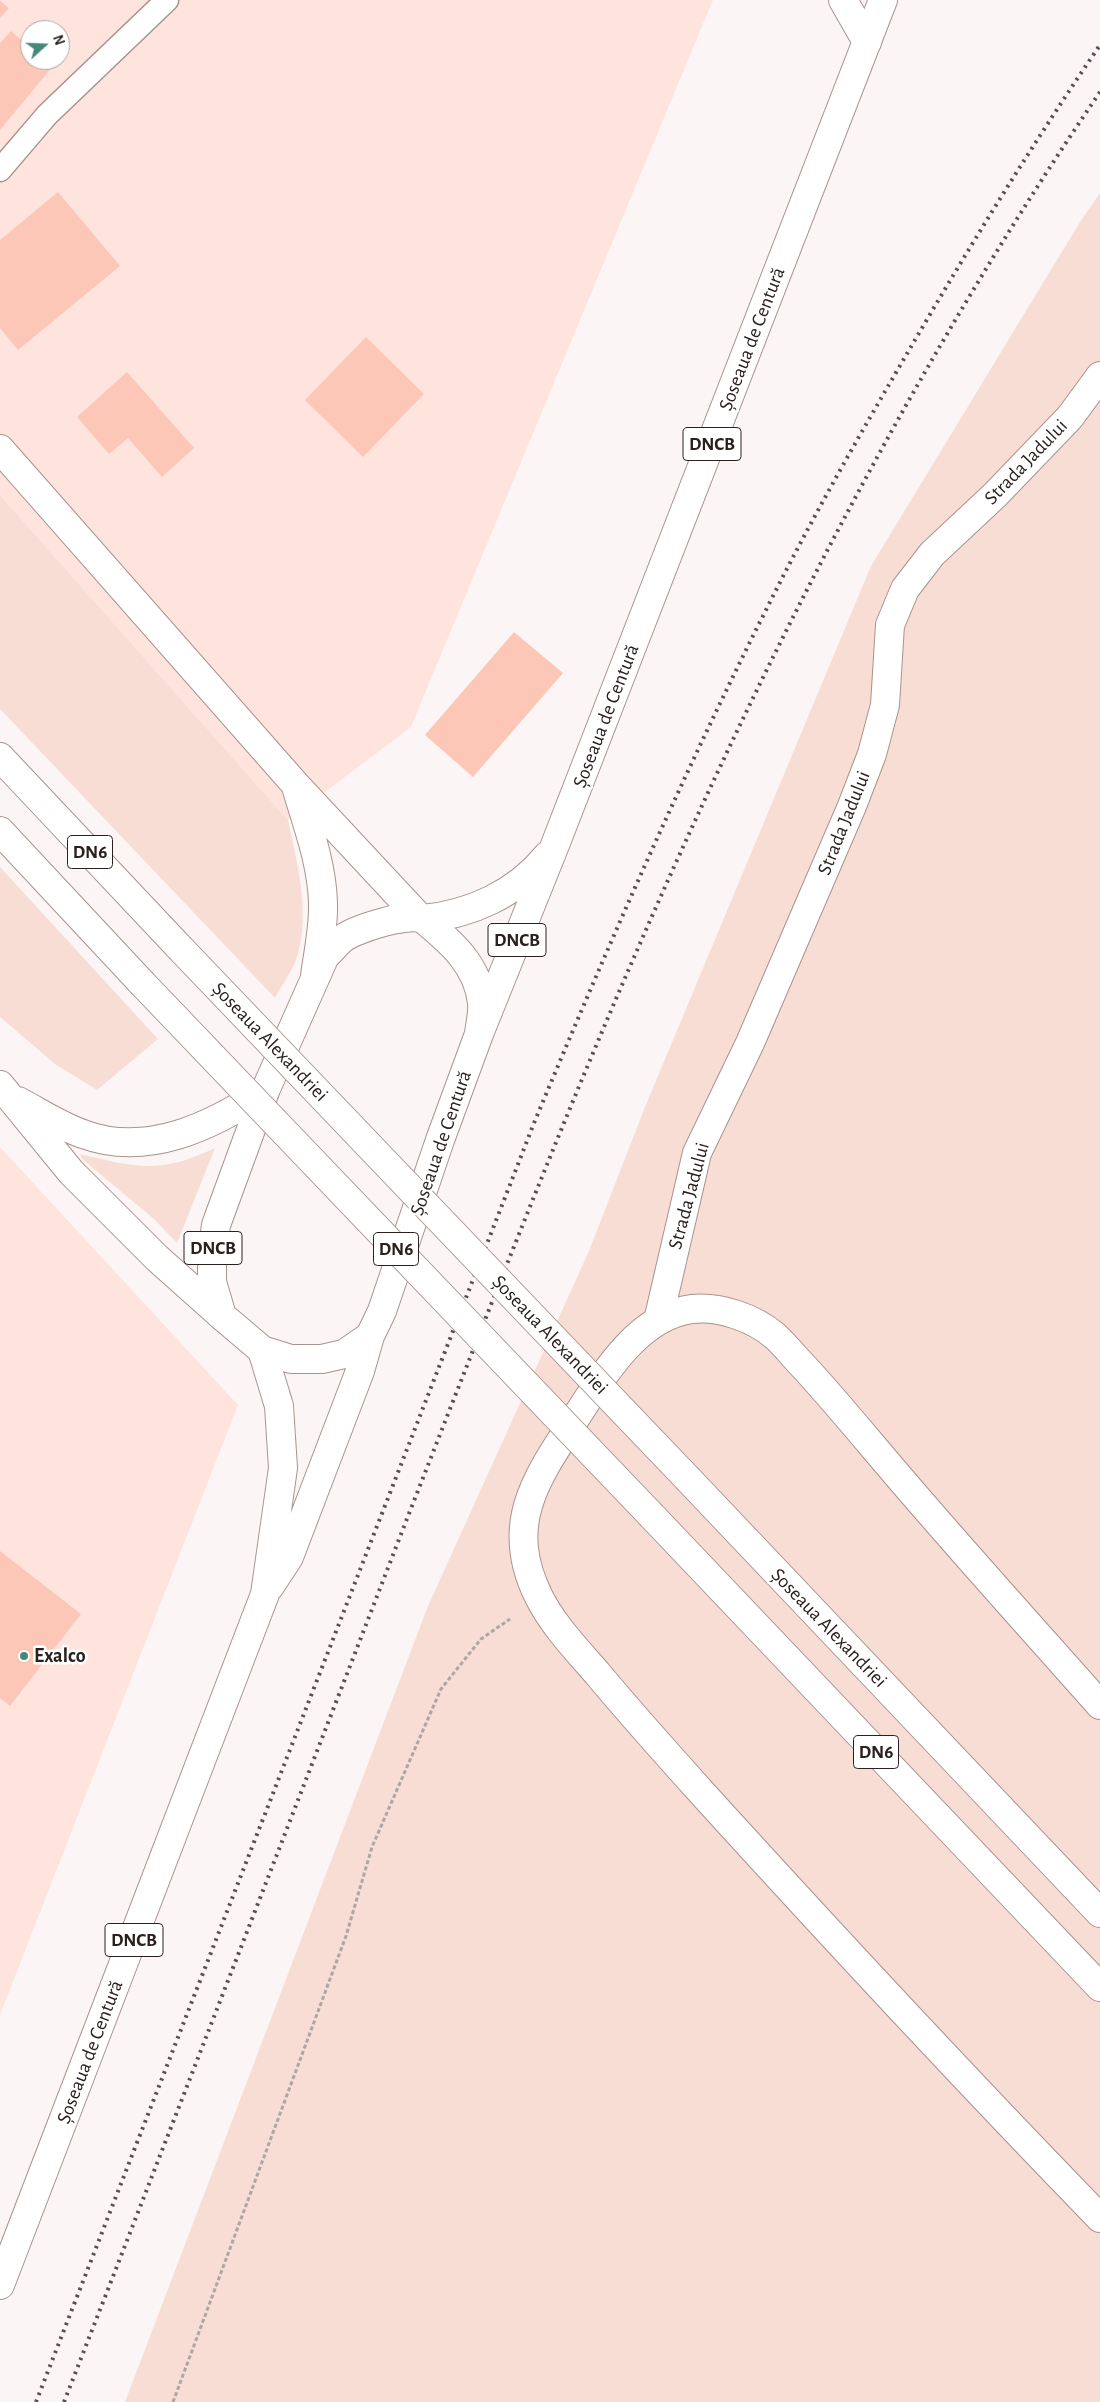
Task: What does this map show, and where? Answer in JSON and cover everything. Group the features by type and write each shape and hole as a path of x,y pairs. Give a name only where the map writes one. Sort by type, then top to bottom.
{"main road":[{"path":"843,0 867,42"},
{"name":"Șoseaua de Centură","path":"264,1594 289,1557 360,1371 370,1336 382,1311 440,1140 479,1034 555,845 883,0"},
{"name":"Strada Jadului","path":"658,1321 697,1153 754,1034 852,806 872,754 885,705 890,625 905,589 932,554 995,495 1070,417 1100,376"},
{"path":"0,449 295,784 421,918"},
{"name":"Șoseaua Alexandriei","path":"0,756 179,947 1100,1913"},
{"path":"295,784 315,850 321,880 323,904 315,976"},
{"name":"DN6","path":"0,831 141,982 1100,1987"},
{"name":"Șoseaua de Centură","path":"370,1336 344,1354 322,1359 291,1359 262,1350 222,1316 212,1282 212,1255 216,1226 265,1091 315,976 326,956 342,939 360,929 391,921 464,913 496,898 538,866 555,845"},
{"name":"Șoseaua de Centură","path":"421,918 452,944 467,962 478,985 482,1004 479,1034"},
{"path":"5,1091 82,1134 108,1141 140,1143 202,1127 234,1112 265,1091"},
{"path":"5,1091 71,1172 157,1258 222,1316"},
{"path":"1100,1705 894,1471 835,1400 773,1335 741,1316 714,1309 689,1309 658,1321 621,1350 558,1446 531,1494 524,1514 522,1538 525,1564 539,1598 563,1633 652,1737 897,2006 1100,2218"},
{"name":"Șoseaua de Centură","path":"0,2285 264,1594 283,1468 279,1406 262,1350"}],"lane":[{"path":"0,170 47,115 168,0"}],"path":[{"path":"173,2402 346,1936 372,1847 441,1689 481,1639 539,1598"}],"shaded area":[{"path":"0,0 713,0 411,727 288,820 0,495"},
{"path":"1100,193 1100,2402 125,2402 428,1606 589,1251 645,1107 871,566 1080,222"},
{"path":"0,495 288,820 301,887 303,921 296,960 275,998 0,709"},
{"path":"0,867 158,1039 97,1090 55,1064 0,1017"},
{"path":"0,1147 238,1405 0,2015"},
{"path":"215,1148 177,1243 154,1219 82,1159 80,1154 118,1163 149,1166 179,1162"}],"building":[{"path":"0,1 9,8 0,18"},
{"path":"11,31 20,39 20,70 50,70 0,130 0,43"},
{"path":"58,192 120,266 18,350 0,328 0,240"},
{"path":"366,337 424,394 363,457 305,400"},
{"path":"127,372 194,448 162,477 128,438 109,454 77,417"},
{"path":"514,632 563,673 473,777 425,735"},
{"name":"Exalco","path":"0,1551 81,1614 10,1706 0,1698"}],"railway":[{"path":"36,2402 534,1123 589,992 647,862 737,668 785,572 837,476 978,235 1025,158 1100,45"},
{"path":"64,2402 520,1232 605,1024 685,843 791,622 847,513 906,405 968,299 1033,194 1100,92"}],"place":[{"name":"Exalco","path":"24,1656"}]}
